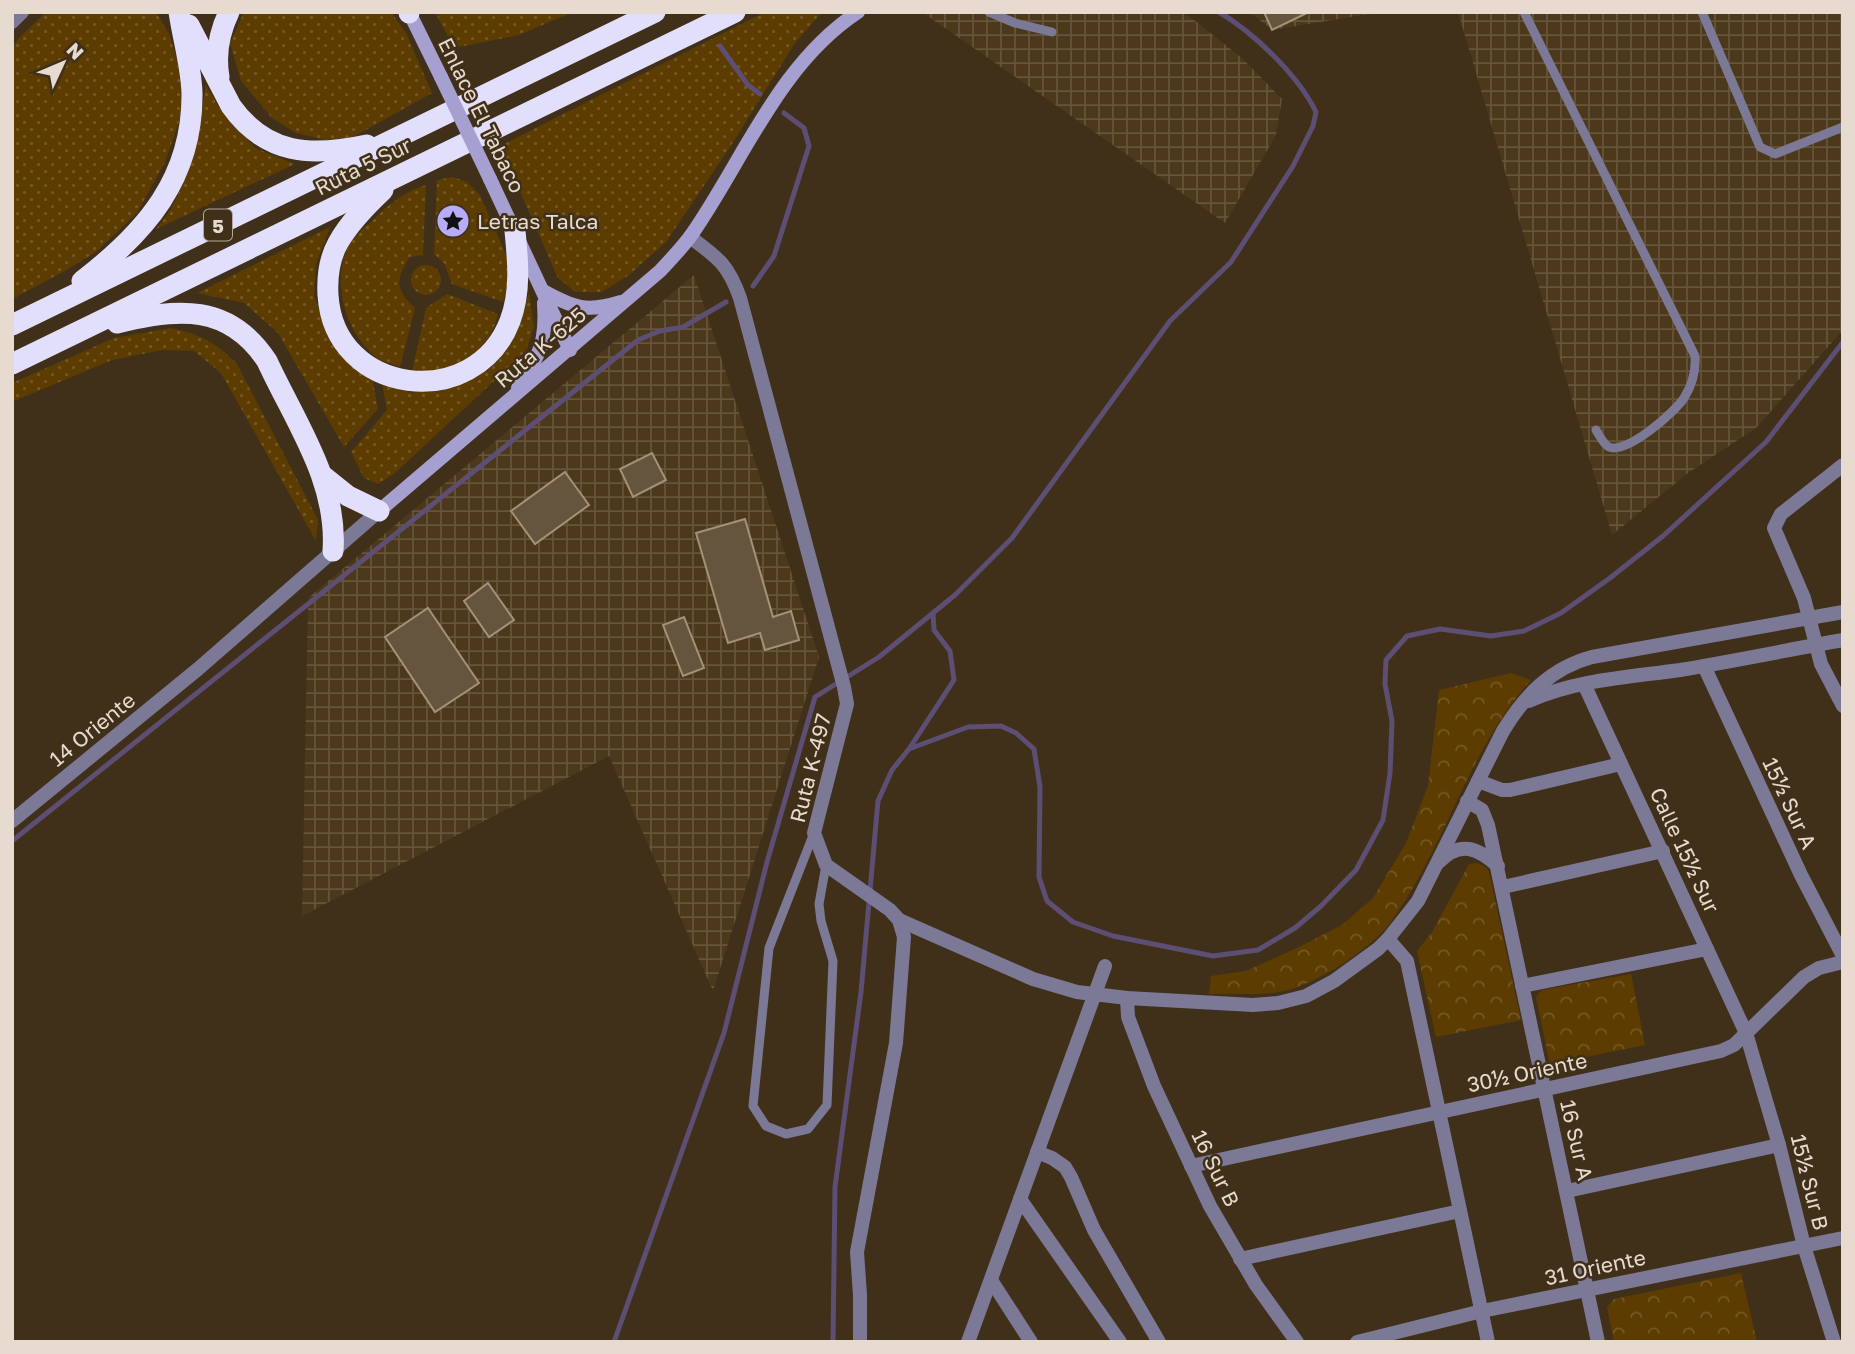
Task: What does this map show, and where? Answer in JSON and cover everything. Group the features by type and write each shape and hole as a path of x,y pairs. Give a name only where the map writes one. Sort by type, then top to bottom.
{"highway":[{"path":"181,12 231,106 249,128 271,143 313,152 363,146 402,135"},
{"path":"34,314 105,263 133,238 156,210 175,177 187,139 192,108 191,74 181,12"},
{"path":"222,89 217,52 219,38 229,12"},
{"name":"Ruta 5 Sur","path":"12,325 655,12"},
{"name":"Ruta 5 Sur","path":"12,364 735,12"},
{"path":"402,174 368,205 343,233 328,273 328,302 336,329 349,350 381,373 408,381 438,380 468,369 490,354 509,323 517,297 515,231"},
{"path":"75,334 169,312 203,314 232,326 250,338 267,361 323,476 332,512 332,551"},
{"path":"323,476 348,496 379,511"}],"main road":[{"name":"Ruta K-625","path":"379,511 660,271 690,237 787,82 816,48 858,12"},
{"name":"Enlace El Tabaco","path":"409,13 570,350"},
{"path":"543,291 568,305 585,309 602,308 626,301"},
{"path":"511,400 543,343 543,291"}],"street":[{"path":"12,22 22,12"},
{"name":"Ruta K-497","path":"690,237 721,260 732,276 740,298 838,660 847,704 814,833 831,869"},
{"path":"1843,465 1781,514 1775,524 1775,533 1804,598 1821,664 1843,706"},
{"name":"Ruta K-625","path":"198,669 379,511"},
{"path":"831,869 895,915 1033,979 1077,992 1127,998 1253,1005 1278,1003 1306,996 1334,981 1388,939 1418,901 1519,705 1553,673 1572,662 1592,657 1843,612"},
{"path":"1519,705 1548,692 1584,684 1704,666 1843,640"},
{"name":"15½ Sur A","path":"1704,666 1777,824 1843,956"},
{"name":"14 Oriente","path":"12,821 198,669"},
{"name":"Calle 15½ Sur","path":"1584,684 1746,1033"},
{"path":"1478,780 1502,790 1510,790 1622,764"},
{"name":"16 Sur A","path":"1467,802 1485,814 1498,866 1598,1342"},
{"path":"1437,864 1452,851 1463,848 1478,850 1498,866"},
{"path":"1503,887 1663,851"},
{"path":"860,1342 857,1252 896,1043 904,937 895,915"},
{"path":"1388,939 1407,961 1488,1342"},
{"path":"1522,986 1707,949"},
{"name":"30½ Oriente","path":"1191,1166 1721,1051 1734,1045 1804,977 1819,968 1843,962"},
{"path":"968,1342 1105,966"},
{"name":"16 Sur B","path":"1127,998 1128,1017 1154,1086 1210,1206 1256,1285 1297,1342"},
{"name":"15½ Sur B","path":"1746,1033 1779,1146 1804,1246 1834,1342"},
{"path":"1567,1191 1779,1146"},
{"path":"1037,1152 1065,1167 1072,1177 1094,1230 1159,1342"},
{"path":"1020,1199 1120,1342"},
{"path":"1240,1259 1460,1210"},
{"name":"31 Oriente","path":"1357,1342 1482,1311 1843,1238"},
{"path":"991,1280 1031,1342"}],"lane":[{"path":"989,12 1015,23 1052,32"},
{"path":"1524,12 1695,356 1696,370 1685,397 1676,409 1658,424 1627,446 1618,449 1605,444 1596,430"},
{"path":"1702,12 1760,147 1775,154 1843,127"},
{"path":"814,833 769,948 753,1106 766,1126 786,1134 808,1129 827,1105 833,961 821,921 819,904 831,869"}],"shaded area":[{"path":"922,12 1179,12 1189,16 1243,59 1282,99 1276,135 1225,223"},
{"path":"1250,12 1381,12 1272,30"},
{"path":"1458,12 1843,12 1843,330 1756,428 1688,473 1612,535"},
{"path":"694,275 819,657 713,991 609,756 302,916 308,598"}],"green space":[{"path":"46,12 156,12 169,34 177,59 184,107 165,162 137,213 96,252 12,299 12,47"},
{"path":"244,12 391,12 406,33 432,93 353,137 326,140 296,133 272,118 241,81 230,43"},
{"path":"435,12 573,12 519,35 454,48"},
{"path":"765,12 822,12 795,43 666,242 629,275 602,292 575,292 558,278 500,146"},
{"path":"206,85 220,109 255,148 295,164 156,229 177,198 184,180 195,142"},
{"path":"453,177 467,182 480,195 507,257 509,282 503,302 452,284 444,263 434,254 437,180"},
{"path":"426,185 423,255 410,257 399,284 415,308 400,367 376,357 355,333 343,302 342,269 345,253 359,232 396,200"},
{"path":"330,227 316,264 314,296 327,329 372,377 378,409 344,447 278,333 244,303 197,293"},
{"path":"426,265 437,269 441,280 437,291 426,295 415,291 411,280 415,269"},
{"path":"529,293 534,327 526,351 395,473 378,484 364,478 351,452 387,410 382,383 412,393 472,380 494,365 510,342"},
{"path":"447,294 498,314 495,324 478,351 460,364 437,372 412,372 426,308"},
{"path":"171,328 207,340 237,364 318,520 316,541 221,373 194,351 162,350 112,360 14,401 12,383 114,338"},
{"path":"1511,673 1531,680 1490,737 1426,864 1409,894 1381,933 1342,965 1297,987 1266,993 1209,994 1211,976 1246,971 1299,947 1342,925 1373,898 1406,843 1428,786 1439,690"},
{"path":"1477,863 1486,867 1489,872 1521,1020 1436,1037 1417,951 1432,932 1469,864"},
{"path":"1631,974 1645,1045 1581,1058 1577,1069 1560,1072 1550,1065 1536,997 1542,990"},
{"path":"1741,1273 1757,1342 1614,1342 1607,1307 1614,1299"}],"building":[{"path":"1264,12 1309,12 1272,30"},
{"path":"652,453 666,480 633,497 620,469"},
{"path":"565,472 589,505 535,544 511,511"},
{"path":"745,519 773,617 791,611 799,640 765,650 760,633 728,643 696,533"},
{"path":"488,583 514,620 489,637 464,601"},
{"path":"428,608 479,683 435,712 385,637"},
{"path":"684,617 704,668 683,676 663,625"}],"waterway":[{"path":"614,1342 724,1033 767,862 815,697 879,657 955,595 1012,538 1170,321 1231,262 1293,166 1313,126 1316,112 1287,70 1246,31 1219,12"},
{"path":"720,46 748,85 760,94"},
{"path":"753,286 774,256 809,146 804,128 784,113"},
{"path":"12,841 638,340 660,331 683,327 726,302"},
{"path":"833,1342 835,1187 861,992 878,801 892,770 909,749 968,727 1001,726 1016,733 1034,749 1040,787 1039,877 1047,901 1073,922 1113,936 1213,956 1258,950 1295,928 1356,870 1383,820 1390,773 1392,721 1385,684 1386,660 1407,636 1440,629 1491,636 1524,631 1561,613 1663,536 1766,442 1843,342"},
{"path":"909,749 954,680 950,651 934,630 933,613"}],"place":[{"name":"Letras Talca","path":"453,221"}]}
